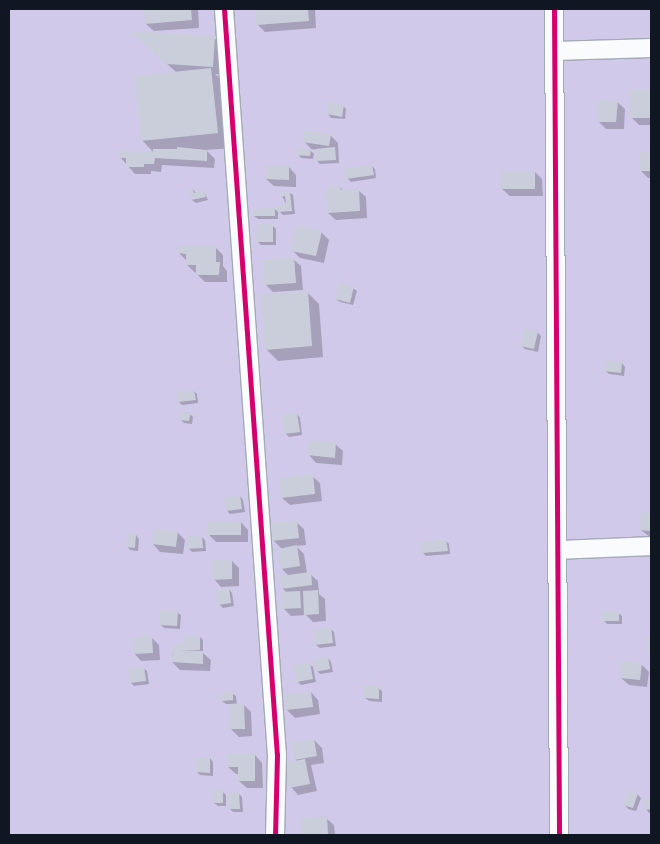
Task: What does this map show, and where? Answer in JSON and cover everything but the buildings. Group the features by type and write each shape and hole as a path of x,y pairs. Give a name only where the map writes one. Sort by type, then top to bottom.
{"street":[{"path":"224,9 277,755 275,835"},
{"path":"554,9 559,835"},
{"path":"554,51 651,48"},
{"path":"557,550 651,546"}],"shaded area":[{"path":"9,9 651,9 651,835 9,835"}],"cycle path":[{"path":"224,9 277,755 275,835"},
{"path":"554,9 559,835"}]}
